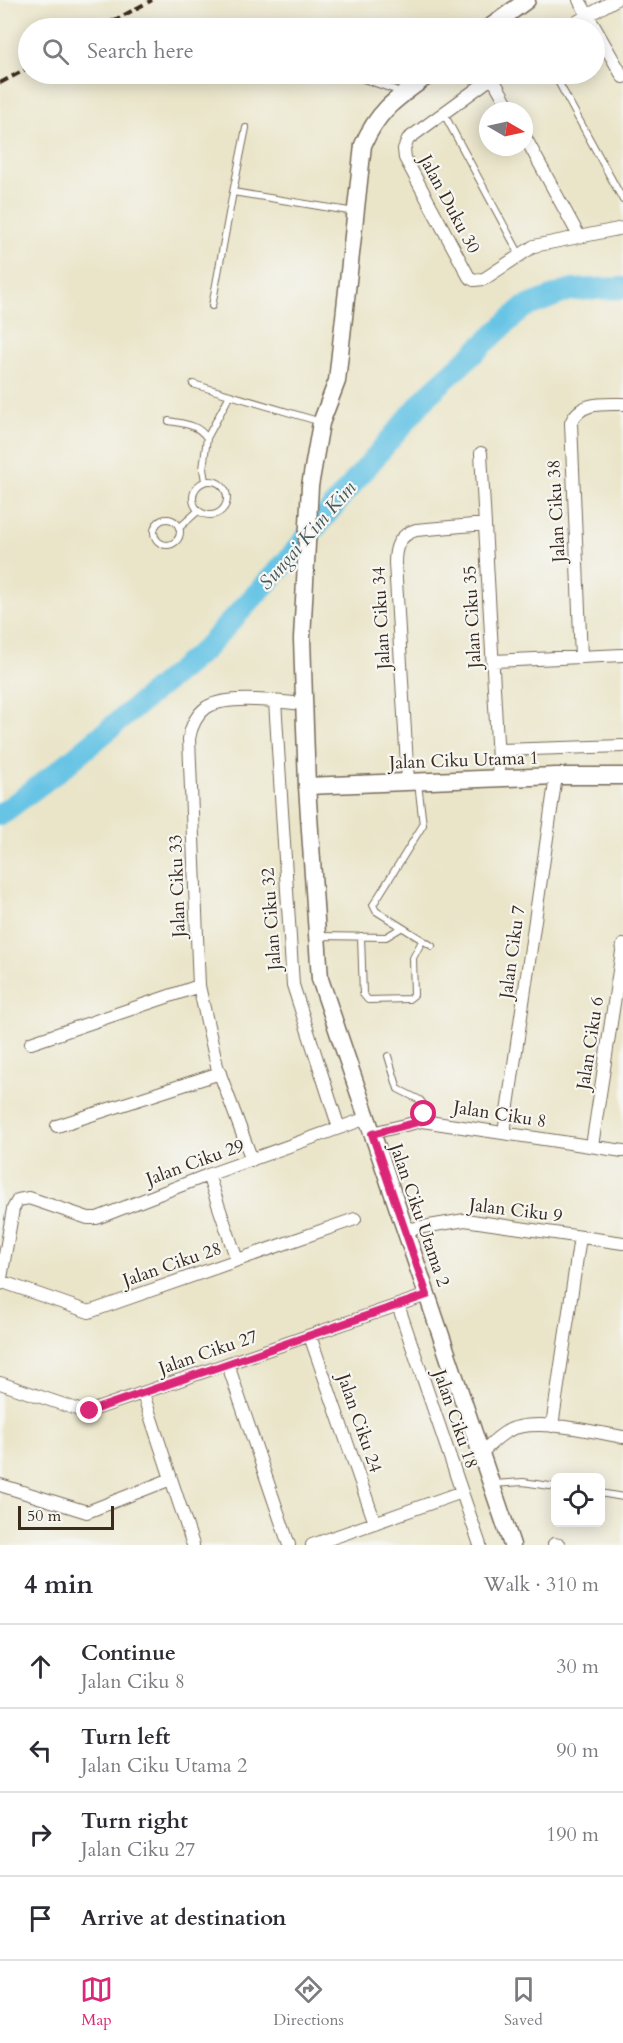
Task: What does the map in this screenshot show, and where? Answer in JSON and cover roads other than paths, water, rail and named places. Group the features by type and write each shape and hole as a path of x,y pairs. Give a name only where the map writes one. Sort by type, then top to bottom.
{"street":[{"path":"503,18 527,0"},
{"path":"579,0 590,18"},
{"path":"583,18 615,0"},
{"path":"605,45 623,77"},
{"name":"Jalan Ciku Utama 2","path":"416,84 386,106 370,128 363,146 337,381 321,423 310,486 302,639 307,786 320,979 512,1545"},
{"path":"444,114 483,84"},
{"path":"499,84 507,102"},
{"name":"Jalan Duku 30","path":"444,114 405,143 405,158 466,273 474,280 479,280 520,255"},
{"path":"533,152 579,236"},
{"path":"520,255 537,245 623,228"},
{"name":"Jalan Ciku 38","path":"581,657 571,423 573,417 585,406 623,404"},
{"name":"Jalan Ciku 35","path":"481,453 500,778"},
{"name":"Jalan Ciku 34","path":"413,782 395,563 397,547 406,534 416,530 484,524"},
{"path":"493,661 623,655"},
{"name":"Jalan Ciku 33","path":"252,1160 220,1073 199,986 190,731 199,714 216,703 275,701 305,704"},
{"name":"Jalan Ciku 32","path":"275,701 293,985 339,1128"},
{"path":"498,750 623,746"},
{"name":"Jalan Ciku Utama 1","path":"307,786 556,776 623,776"},
{"name":"Jalan Ciku 7","path":"504,1133 556,776"},
{"name":"Jalan Ciku 6","path":"592,1146 623,945"},
{"path":"31,1043 199,986"},
{"path":"57,1125 220,1073"},
{"name":"Jalan Ciku 8","path":"369,1126 422,1121 623,1151"},
{"name":"Jalan Ciku 29","path":"0,1283 14,1204 23,1198 94,1219 339,1128 369,1126"},
{"path":"208,1175 237,1260"},
{"name":"Jalan Ciku 28","path":"0,1283 89,1312 355,1219"},
{"name":"Jalan Ciku 9","path":"405,1230 465,1220 623,1243"},
{"path":"552,1426 580,1237"},
{"name":"Jalan Ciku 27","path":"0,1383 84,1412 143,1394 427,1295"},
{"name":"Jalan Ciku 18","path":"398,1305 480,1545"},
{"name":"Jalan Ciku 24","path":"310,1336 375,1523"},
{"path":"228,1365 289,1545"},
{"path":"143,1394 193,1545"},
{"path":"481,1453 507,1431 535,1425 623,1437"},
{"path":"0,1485 87,1512 171,1479"},
{"path":"312,1545 462,1492"},
{"path":"554,1544 559,1545"}],"lane":[{"path":"383,84 407,91"},
{"path":"401,84 407,91"},
{"path":"559,84 623,200"},
{"path":"444,114 520,255"},
{"path":"212,306 246,128"},
{"path":"233,192 356,213"},
{"path":"193,384 321,423"},
{"path":"205,482 203,469 207,438 230,395"},
{"path":"169,421 193,425 207,438"},
{"path":"214,481 222,485 226,493 227,502 222,510 215,514 206,515 198,510 194,503 193,494 197,486 205,482 214,481"},
{"path":"179,528 176,522 163,519 157,522 154,536 164,544 176,541 179,528 198,510"},
{"path":"413,782 422,827 373,905 376,911 432,946"},
{"path":"318,936 388,936 401,928"},
{"path":"361,936 363,994 368,1000 409,999 414,996 413,958 422,940"},
{"path":"388,1056 398,1089 420,1100 423,1104 422,1121"},
{"path":"491,1484 523,1482 551,1486"},
{"path":"605,1494 623,1497"}],"waterway":[{"name":"Sungai Kim Kim","path":"0,815 61,769 204,650 285,563 428,395 523,308 570,290 623,288"}],"railway":[{"path":"119,18 152,0"},
{"path":"0,83 18,73"}]}
